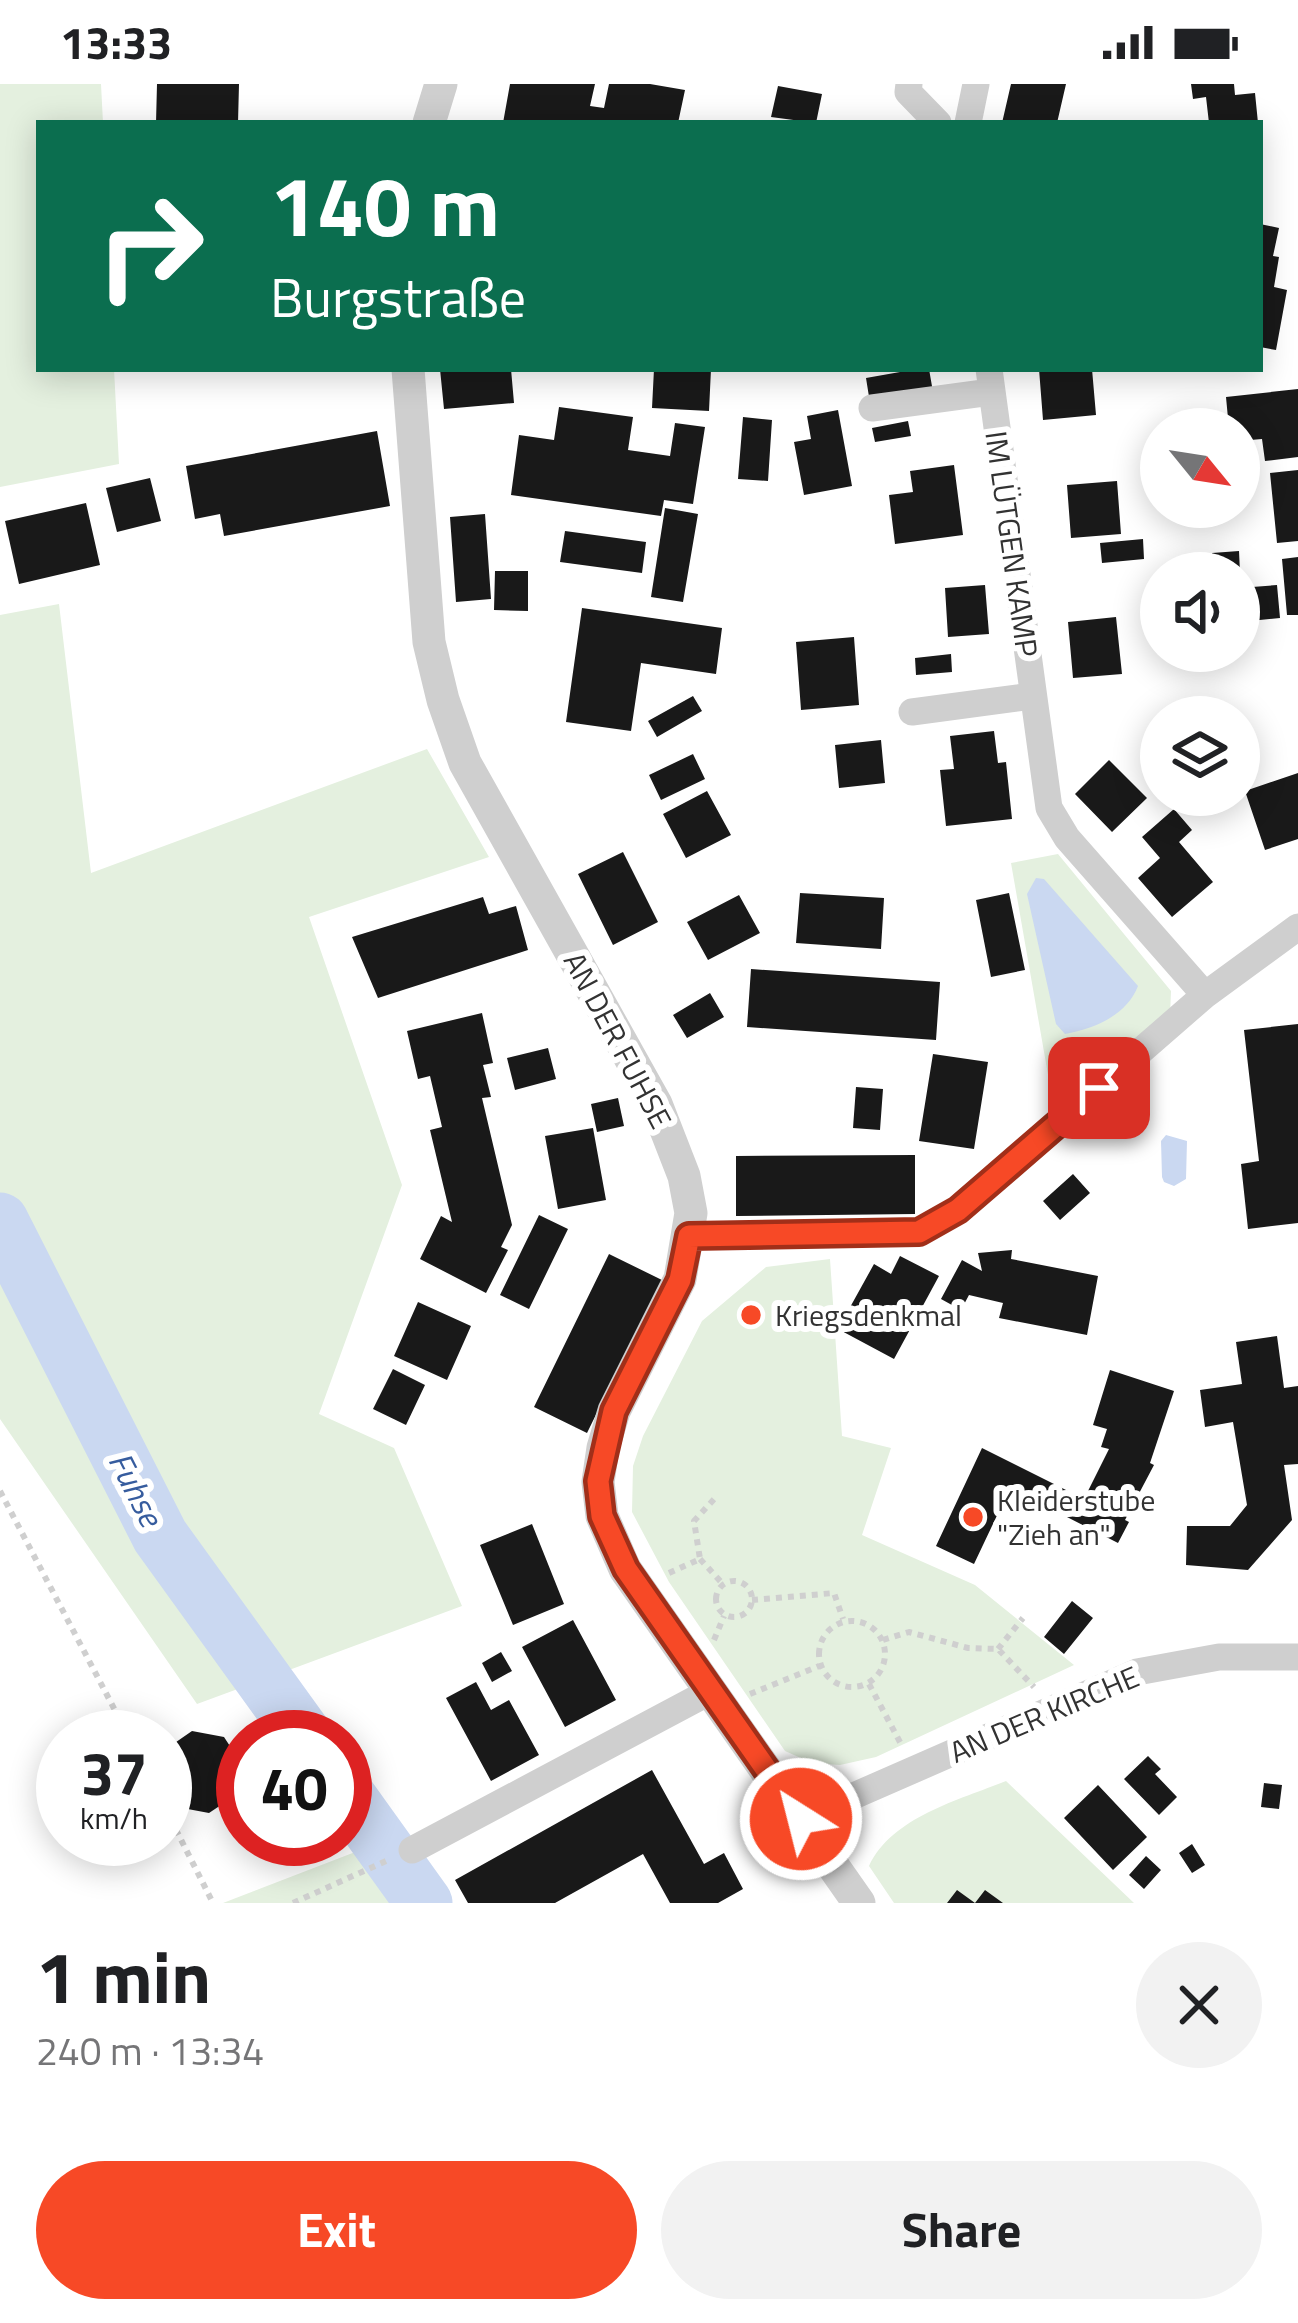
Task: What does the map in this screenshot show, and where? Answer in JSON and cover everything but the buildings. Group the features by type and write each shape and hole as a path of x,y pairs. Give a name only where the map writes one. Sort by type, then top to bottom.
{"street":[{"path":"430,120 441,84"},
{"path":"909,84 908,92 935,120"},
{"path":"968,120 974,86"},
{"name":"AN DER FUHSE","path":"408,372 430,641 443,700 465,763 656,1104 684,1176 691,1214 680,1280 614,1411 598,1481 602,1516 638,1587 859,1903"},
{"name":"IM LÜTGEN KAMP","path":"872,407 990,381 1049,808 1067,838 1205,995"},
{"name":"IM LÜTGEN KAMP","path":"912,712 1032,696"},
{"path":"689,1236 919,1232 958,1210 1205,995 1298,928"},
{"name":"AN DER KIRCHE","path":"801,1819 1137,1672 1219,1657 1298,1657"},
{"path":"412,1850 714,1699"}],"path":[{"path":"0,1491 115,1710"},
{"path":"716,1497 694,1521 700,1559 722,1584"},
{"path":"638,1587 700,1559"},
{"path":"722,1584 742,1583 752,1600"},
{"path":"722,1584 716,1605 724,1616 745,1614 752,1600"},
{"path":"752,1600 834,1593 843,1621"},
{"path":"998,1649 1023,1618"},
{"path":"819,1666 842,1685 855,1688 869,1684 884,1664 883,1640 870,1625 843,1621"},
{"path":"819,1666 822,1640 843,1621"},
{"path":"883,1640 909,1632 968,1648 998,1649 1054,1708"},
{"path":"714,1699 819,1666"},
{"path":"869,1684 914,1769"},
{"path":"293,1903 412,1850"},
{"path":"192,1861 213,1903"}],"green space":[{"path":"0,84 101,84 103,120 36,120 36,372 114,372 119,464 0,487"},
{"path":"59,604 91,873 427,749 489,857 309,917 402,1185 319,1414 394,1448 462,1606 197,1704 0,1419 0,615"},
{"path":"1058,854 1171,991 1170,1016 1054,1109 1011,863"},
{"path":"830,1259 842,1436 891,1448 862,1535 975,1585 1074,1665 876,1757 840,1765 812,1763 785,1751 669,1582 632,1512 633,1466 643,1436 702,1321 766,1267"},
{"path":"1006,1781 1134,1903 894,1903 869,1866 880,1849 929,1812"},
{"path":"372,1861 404,1903 223,1903 319,1866 372,1866"}],"water":[{"path":"1036,878 1044,879 1138,986 1118,1013 1065,1034 1056,1024 1027,894"},
{"path":"1166,1135 1187,1141 1186,1179 1174,1186 1162,1177 1161,1141"}],"waterway":[{"name":"Fuhse","path":"0,1221 160,1536 286,1710"},
{"name":"Fuhse","path":"372,1831 424,1903"}],"place":[{"name":"Kriegsdenkmal","path":"751,1315"},
{"name":"Kleiderstube \"Zieh an\"","path":"973,1517"}],"route":[{"path":"801,1819 626,1569 602,1516 598,1481 614,1411 680,1280 689,1236 919,1232 958,1210 1099,1088"}]}
